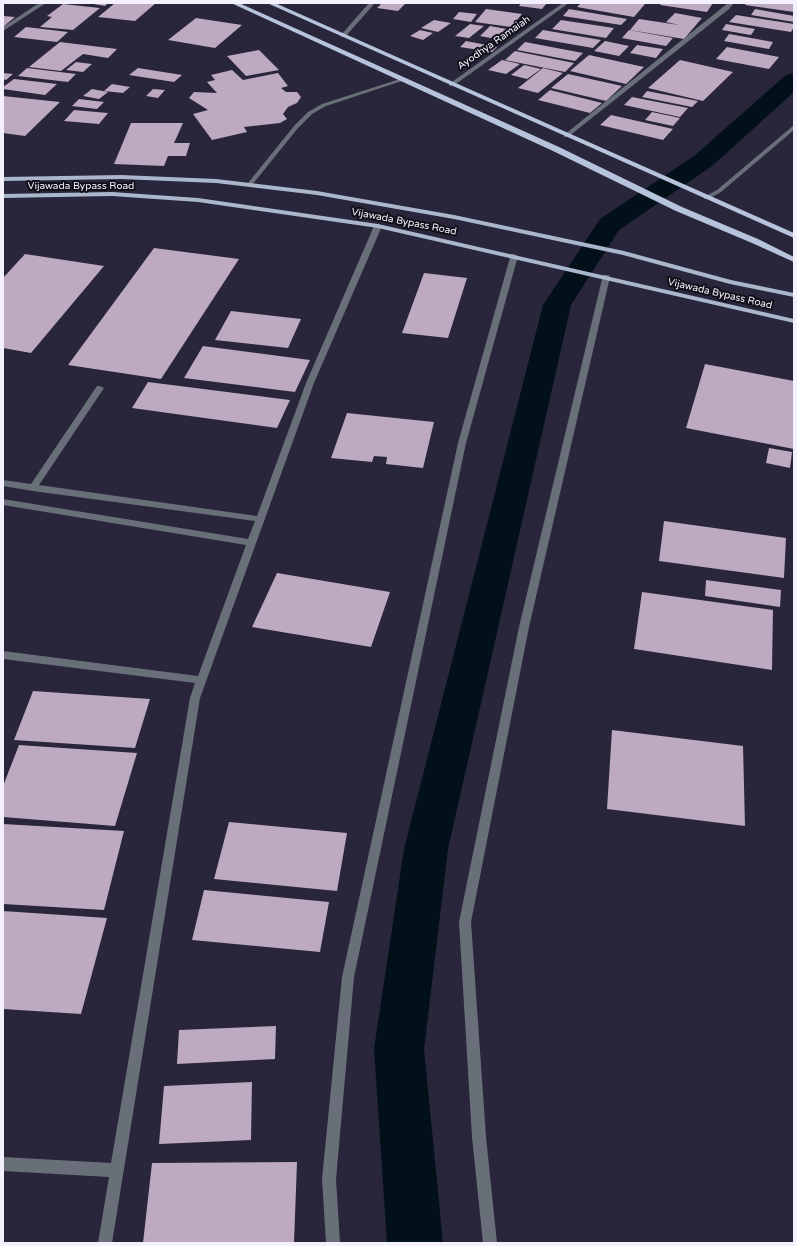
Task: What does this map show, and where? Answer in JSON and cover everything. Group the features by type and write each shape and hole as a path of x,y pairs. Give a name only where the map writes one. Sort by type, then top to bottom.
{"highway":[{"path":"234,3 556,149 679,209 794,260"},
{"path":"270,3 451,85 794,236"}],"main road":[{"name":"Vijawada Bypass Road","path":"3,179 120,177 216,181 317,193 431,213 624,253 730,282 794,295"},
{"name":"Vijawada Bypass Road","path":"3,196 112,194 198,200 378,226 517,256 794,321"}],"street":[{"path":"3,29 43,3"},
{"path":"343,36 372,3"},
{"name":"Ayodhya Ramaiah","path":"451,85 566,3"},
{"path":"566,136 727,8 731,3"},
{"path":"250,184 296,127 310,113 330,103 402,80"},
{"path":"706,198 719,191 794,127"},
{"path":"105,1243 195,698 310,382 378,226"},
{"path":"332,1243 329,1179 348,977 462,443 517,256"},
{"path":"490,1243 478,1137 465,922 524,627 606,277"},
{"path":"33,488 100,388"},
{"path":"3,483 260,519"},
{"path":"3,502 252,543"},
{"path":"3,655 201,680"},
{"path":"3,1164 116,1170"}],"building":[{"path":"88,3 108,3 105,6"},
{"path":"115,3 156,3 135,21 98,17"},
{"path":"382,3 406,3 398,11 377,8"},
{"path":"521,3 547,3 542,9 519,6"},
{"path":"581,3 645,4 634,17 577,7"},
{"path":"662,3 713,3 707,12 660,5"},
{"path":"746,3 794,3 794,12 745,5"},
{"path":"63,4 100,8 73,30 40,27 52,17 47,16"},
{"path":"486,9 522,14 511,27 475,22"},
{"path":"569,9 627,19 621,25 563,16"},
{"path":"755,9 794,16 794,22 751,15"},
{"path":"459,12 477,14 471,22 453,19"},
{"path":"675,13 702,18 684,39 630,30 639,19 679,25 666,22"},
{"path":"736,15 794,24 794,27 791,32 729,22"},
{"path":"3,16 15,17 3,27"},
{"path":"196,18 242,25 215,48 168,40"},
{"path":"434,20 451,23 438,32 421,28"},
{"path":"561,20 614,28 606,38 552,29"},
{"path":"470,24 484,26 469,38 455,36"},
{"path":"726,24 755,29 751,35 722,30"},
{"path":"490,26 512,30 501,40 480,36"},
{"path":"26,27 68,32 57,42 14,37"},
{"path":"420,30 433,33 423,40 410,36"},
{"path":"543,30 601,40 593,48 535,38"},
{"path":"629,30 673,38 666,46 622,38"},
{"path":"729,34 773,42 769,49 724,41"},
{"path":"466,41 497,47 492,52 460,47"},
{"path":"605,41 629,46 619,56 594,51"},
{"path":"60,42 117,49 108,58 83,54 61,71 29,67"},
{"path":"525,42 583,53 575,61 517,50"},
{"path":"637,45 663,49 656,58 630,53"},
{"path":"727,47 779,57 769,69 716,59"},
{"path":"259,50 279,70 246,76 227,56"},
{"path":"515,51 574,63 565,72 505,60"},
{"path":"589,55 644,67 626,84 570,71"},
{"path":"502,60 520,64 506,74 488,70"},
{"path":"680,60 733,72 703,101 648,88"},
{"path":"76,62 92,64 83,72 66,70"},
{"path":"524,65 541,69 527,79 511,75"},
{"path":"27,68 76,74 68,82 18,76"},
{"path":"138,68 182,75 174,82 129,75"},
{"path":"543,68 563,73 538,93 518,88"},
{"path":"232,70 243,80 278,73 288,86 281,88 286,92 297,92 301,97 297,103 288,107 283,114 287,119 280,123 244,127 247,132 212,140 193,114 208,110 189,98 194,92 217,93 207,82 215,80 211,75"},
{"path":"3,73 13,74 6,80 3,79"},
{"path":"568,74 622,86 606,101 551,88"},
{"path":"14,79 57,84 45,95 3,89 3,87"},
{"path":"112,84 130,87 123,93 104,91"},
{"path":"92,89 108,92 99,99 83,96"},
{"path":"153,89 165,90 158,98 146,96"},
{"path":"550,90 602,103 590,113 538,100"},
{"path":"647,91 698,101 692,107 642,97"},
{"path":"3,96 60,102 25,136 3,133"},
{"path":"632,97 688,108 680,117 624,105"},
{"path":"79,99 104,102 97,109 72,106"},
{"path":"74,110 108,113 99,124 64,121"},
{"path":"652,112 680,118 673,126 645,120"},
{"path":"611,115 673,129 663,140 600,125"},
{"path":"131,123 183,123 174,143 190,143 186,156 168,156 164,166 114,164"},
{"path":"154,248 239,259 161,379 68,365"},
{"path":"25,254 104,266 31,353 3,348 3,278"},
{"path":"424,273 467,278 448,338 402,333"},
{"path":"231,311 301,319 288,348 215,340"},
{"path":"203,346 310,360 295,392 184,378"},
{"path":"705,364 794,381 794,449 686,428"},
{"path":"148,382 290,400 277,428 132,408"},
{"path":"347,413 434,422 423,468 386,464 387,457 374,456 372,462 331,458"},
{"path":"769,448 792,452 790,468 766,463"},
{"path":"664,521 786,538 784,578 659,561"},
{"path":"277,573 390,592 371,647 252,627"},
{"path":"706,580 781,590 780,607 705,596"},
{"path":"642,592 773,610 772,670 634,649"},
{"path":"33,691 150,699 135,748 14,740"},
{"path":"612,730 743,746 745,826 607,809"},
{"path":"19,745 137,753 115,826 3,817 3,786"},
{"path":"229,822 347,833 337,891 214,879"},
{"path":"3,824 124,831 104,910 3,904"},
{"path":"204,890 329,902 320,952 192,940"},
{"path":"3,911 107,918 81,1014 3,1009"},
{"path":"276,1026 275,1059 177,1064 179,1030"},
{"path":"252,1082 251,1140 159,1144 164,1086"},
{"path":"297,1162 294,1243 143,1243 152,1163"}],"waterway":[{"path":"415,1243 399,1049 426,849 557,305 609,225 703,161 794,80"}]}
